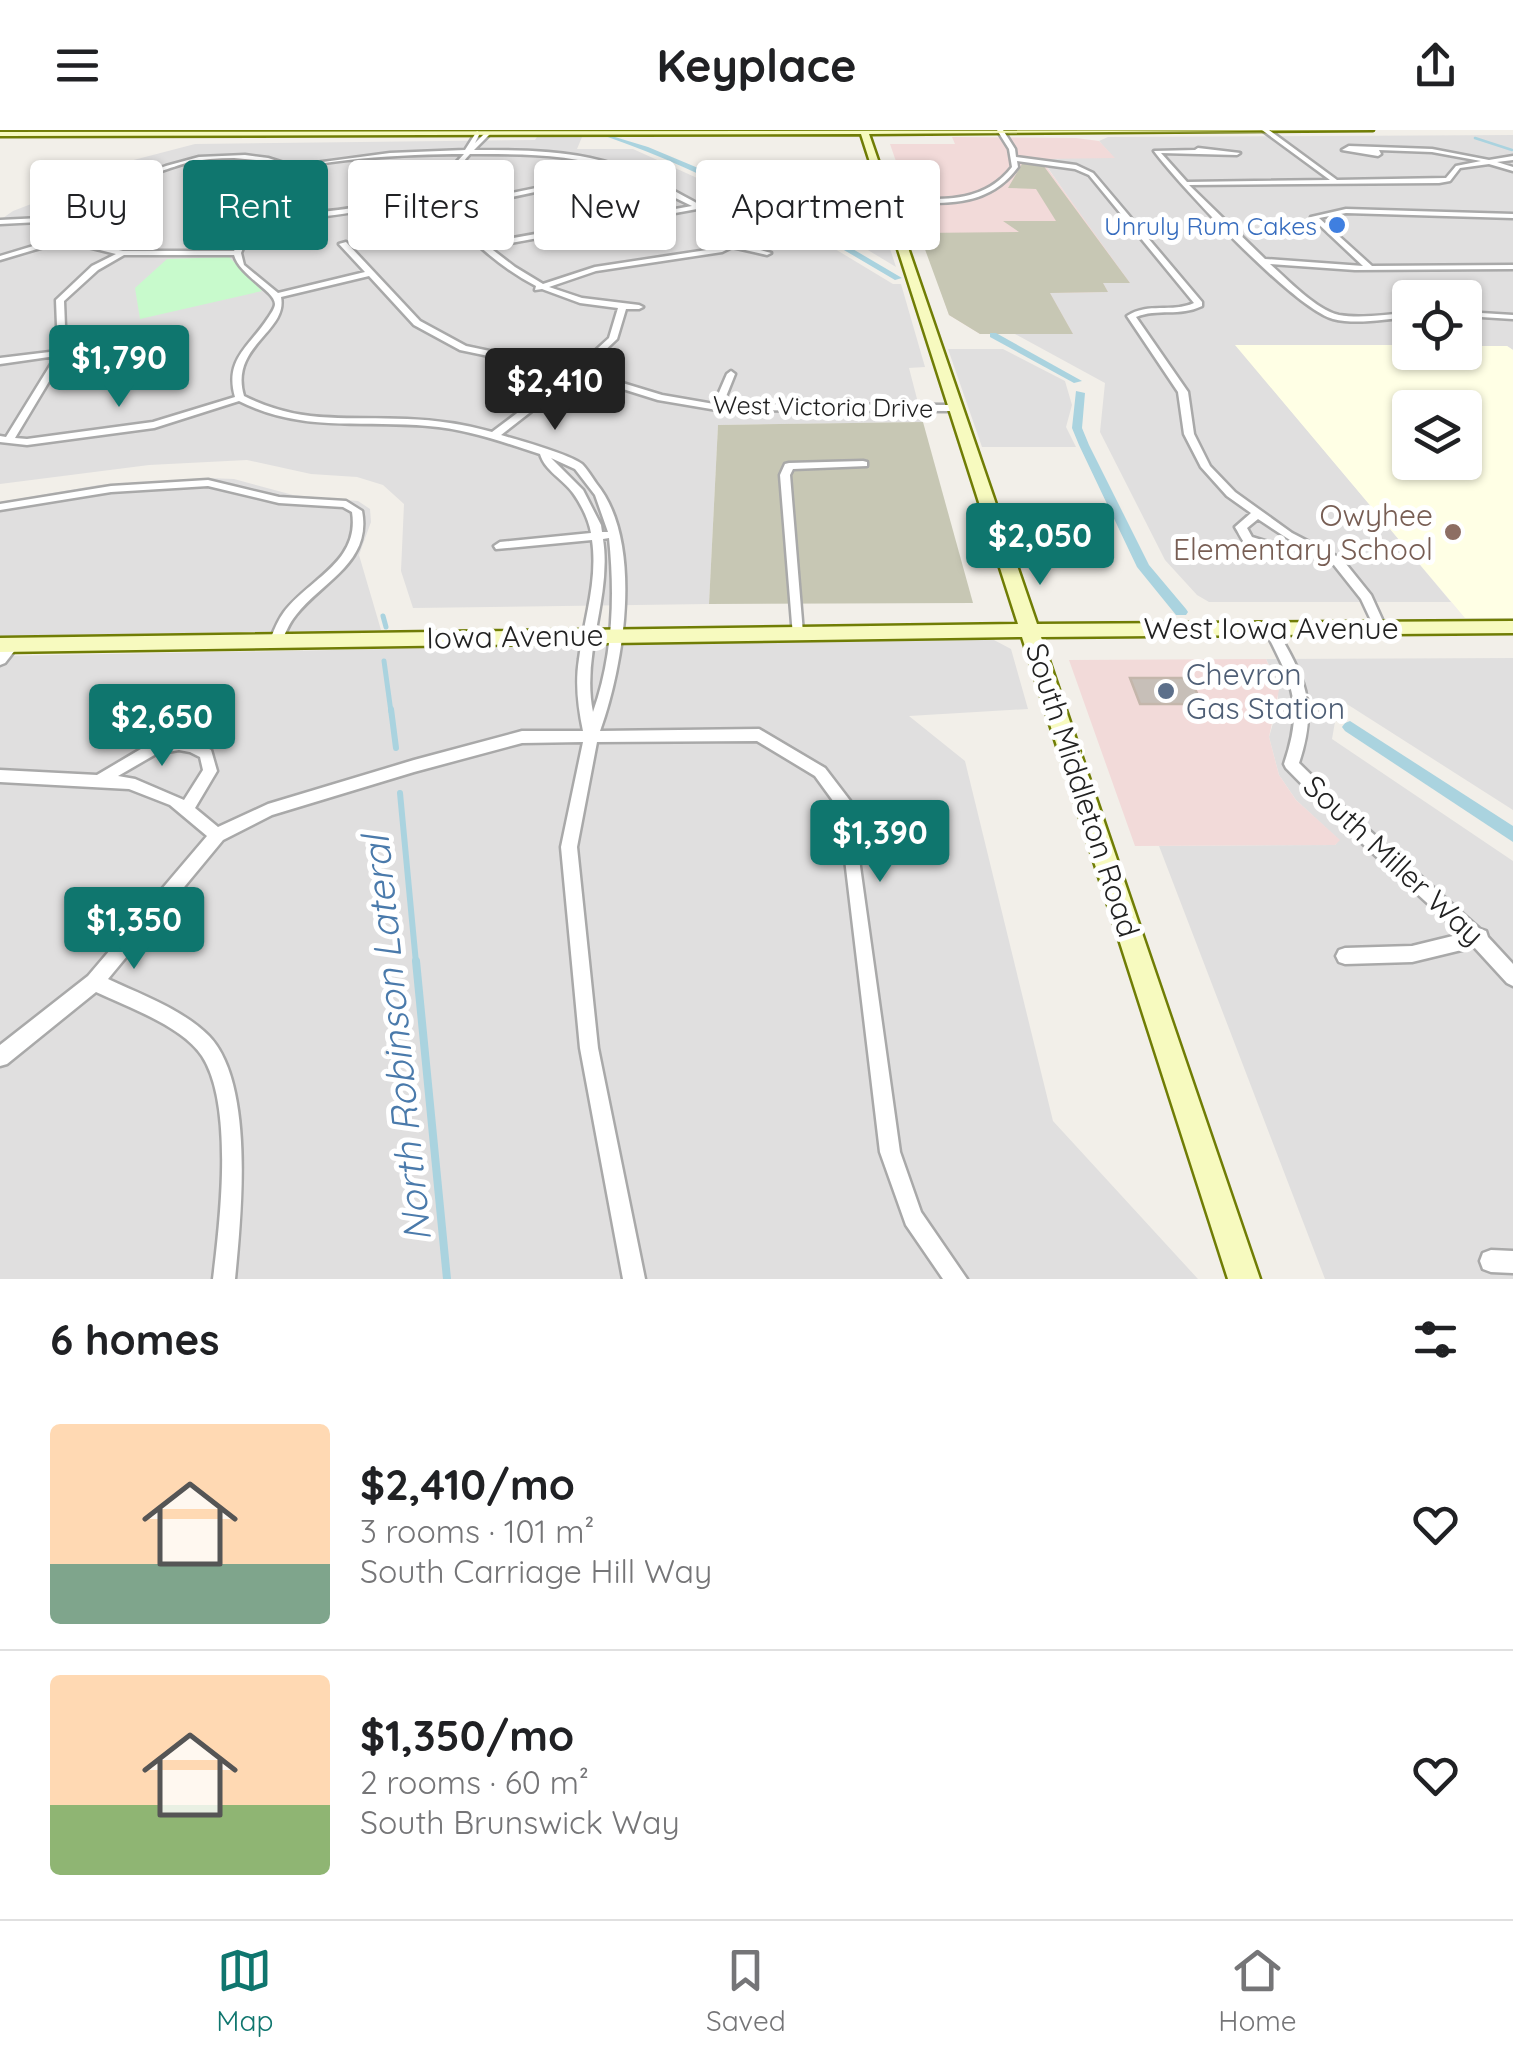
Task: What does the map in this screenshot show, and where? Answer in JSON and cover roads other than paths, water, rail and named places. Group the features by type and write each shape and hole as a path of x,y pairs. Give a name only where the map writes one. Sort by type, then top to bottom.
{"street":[{"path":"1265,130 1334,181"},
{"path":"0,134 1369,130"},
{"name":"South Middleton Road","path":"864,131 873,160"},
{"path":"1000,131 1015,159"},
{"path":"328,212 400,196 450,174 483,133"},
{"path":"1376,148 1378,154 1345,150 1349,148 1376,148 1449,149 1513,169"},
{"path":"1198,150 1218,155 1236,153 1225,149 1157,151 1167,168 1188,183 1212,213 1304,299 1331,316 1392,315"},
{"path":"328,160 364,155 587,160"},
{"path":"198,160 237,156 259,160"},
{"path":"1188,183 1439,181 1448,180 1458,168 1513,158"},
{"path":"940,198 979,196 1003,184 1015,159"},
{"path":"1015,159 1076,167 1091,174 1199,304 1195,307"},
{"path":"676,198 696,207"},
{"path":"514,238 651,218 696,207"},
{"path":"1370,268 1314,217 1346,211 1513,216"},
{"path":"0,222 30,221"},
{"name":"West Victoria Drive","path":"342,244 367,274 432,335 463,348 577,372 661,398 717,407 953,408"},
{"path":"0,258 30,249"},
{"path":"110,250 236,253"},
{"path":"237,250 241,266 277,296"},
{"path":"488,250 538,288 563,298 640,306"},
{"path":"538,288 595,269 683,258 710,250"},
{"path":"752,250 767,254"},
{"name":"South Middleton Road","path":"902,250 1244,1279"},
{"path":"123,253 95,268 60,300 62,353 5,439 27,442 154,425 240,398"},
{"path":"1460,254 1479,267"},
{"path":"1264,261 1370,268 1513,267"},
{"path":"277,296 367,274"},
{"path":"277,296 274,318 237,364 234,384 240,398 261,411 304,421 434,423 496,434 560,454 594,486 617,534 615,634 605,707 591,736 569,847 589,1048 634,1279"},
{"path":"496,434 613,339 622,307"},
{"path":"1121,309 1135,313 1195,307 1208,311"},
{"path":"1135,313 1131,316 1184,392 1189,434 1206,467 1230,494 1338,562 1367,598 1380,628"},
{"path":"1482,315 1513,316"},
{"path":"0,361 62,353"},
{"path":"717,407 731,374"},
{"path":"545,452 546,460 580,490 600,536 600,590 581,709 591,736"},
{"path":"797,633 785,475 789,466 800,464 863,464"},
{"path":"0,507 111,489 208,483 228,484 279,500 346,504 357,511 361,521 349,553 292,611 276,640"},
{"path":"580,490 594,486"},
{"path":"1258,514 1241,527 1248,539 1266,546 1294,547 1302,542"},
{"path":"500,546 617,534"},
{"name":"West Iowa Avenue","path":"1030,629 1513,627"},
{"name":"South Miller Way","path":"1270,628 1304,694 1305,729 1290,764 1334,813 1480,937 1513,978"},
{"name":"Iowa Avenue","path":"4,650 276,640 1030,629"},
{"path":"0,1057 94,982 216,835 268,810 522,737 760,735 820,772 846,807 890,1152 913,1218 956,1279"},
{"path":"99,782 154,748 192,746 206,754 210,771 186,810"},
{"path":"0,776 130,783 175,800 216,835"},
{"path":"1346,956 1412,954 1480,937"},
{"path":"94,982 165,1017 207,1048 228,1103 224,1279"}],"waterway":[{"path":"573,130 585,130"},
{"path":"607,135 720,180 898,278"},
{"path":"1475,138 1512,150"},
{"path":"993,335 1077,381"},
{"path":"1080,393 1077,428 1084,445 1143,567 1181,612"},
{"name":"North Robinson Lateral","path":"383,616 386,627"},
{"name":"North Robinson Lateral","path":"384,661 391,712"},
{"name":"North Robinson Lateral","path":"391,709 396,748"},
{"path":"1350,727 1513,835"},
{"name":"North Robinson Lateral","path":"400,793 416,963"},
{"name":"North Robinson Lateral","path":"416,961 447,1279"}],"place":[{"name":"Unruly Rum Cakes","path":"1337,225"},
{"name":"Owyhee Elementary School","path":"1453,532"},
{"name":"Chevron Gas Station","path":"1166,691"}]}
